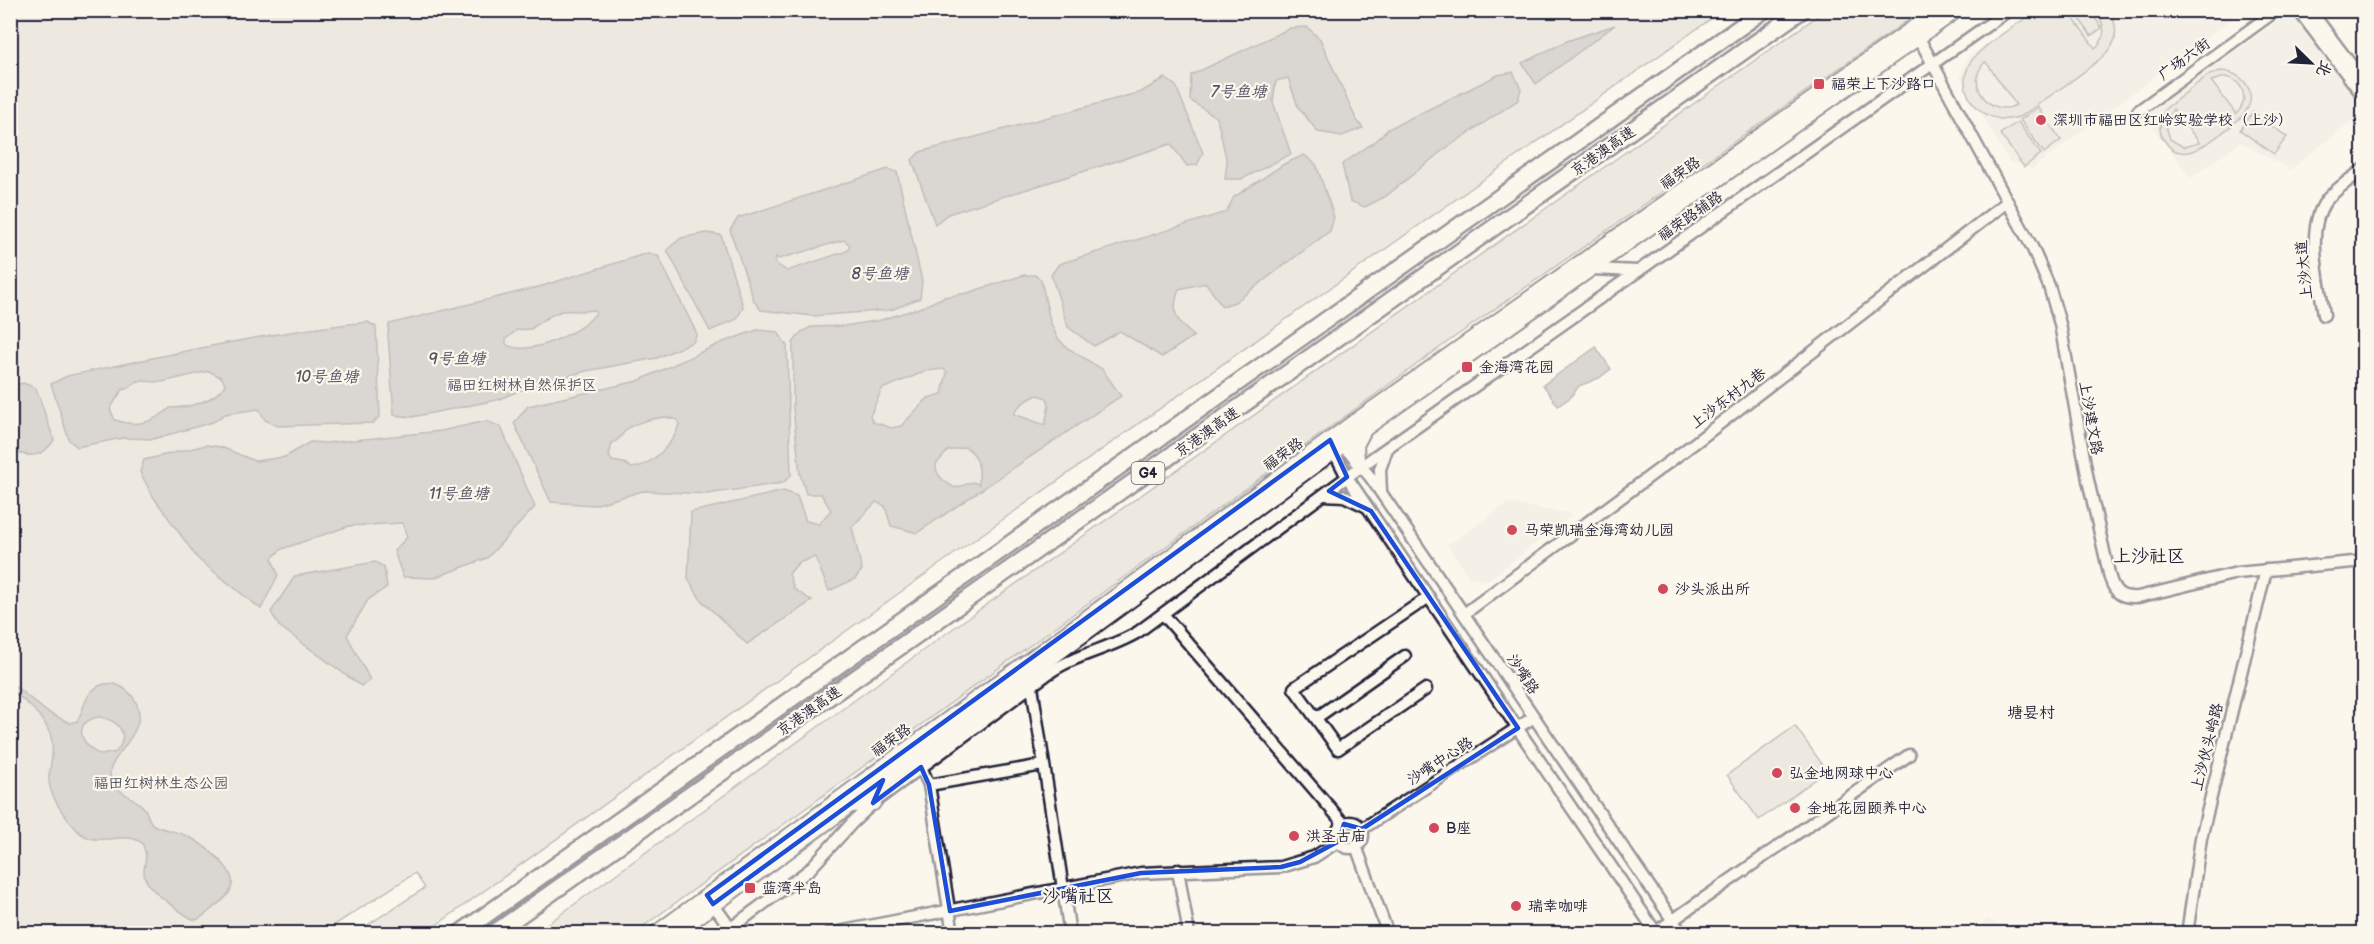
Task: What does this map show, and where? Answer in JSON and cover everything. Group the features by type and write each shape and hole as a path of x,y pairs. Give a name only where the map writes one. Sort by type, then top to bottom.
{"highway":[{"name":"京港澳高速","path":"459,933 1764,10"},
{"name":"京港澳高速","path":"493,933 1802,10"}],"main road":[{"name":"福荣路","path":"655,933 710,900 1031,680 1334,444 1365,429 1591,269 1916,33 1939,10"},
{"name":"福荣路","path":"674,933 710,900 1334,444 1916,33 1957,10"},
{"path":"1359,463 1356,445 1365,429"},
{"path":"850,805 873,803 886,779"}],"street":[{"name":"福荣路辅路","path":"729,932 809,870 873,803 921,768 1031,680 1066,662 1131,636 1321,497 1347,477 1359,463 1389,447 2009,10"},
{"name":"广场六街","path":"2138,111 2277,10"},
{"path":"2298,10 2364,97"},
{"path":"2310,10 2364,82"},
{"name":"上沙建文路","path":"1916,33 2042,268 2055,306 2088,480 2114,590 2121,595 2138,597 2237,573 2364,561"},
{"name":"上沙大道","path":"2324,315 2315,242 2318,220 2326,201 2364,169"},
{"name":"上沙东村九巷","path":"1464,614 1691,446 2007,201"},
{"path":"1591,269 1638,271"},
{"path":"1334,444 1347,477 1655,933 1909,755"},
{"name":"沙嘴路","path":"1334,444 1359,463 1383,495 1682,933"},
{"path":"1383,495 1380,470 1389,447"},
{"path":"1321,497 1329,494 1344,496 1371,511"},
{"name":"上沙伙头岭路","path":"2187,933 2201,838 2266,570"},
{"path":"1426,689 1338,749 1294,688 1429,597"},
{"path":"1163,614 1344,824"},
{"path":"1316,718 1405,656"},
{"path":"1031,680 1070,933"},
{"name":"沙嘴中心路","path":"1362,829 1534,717"},
{"path":"929,785 1043,765"},
{"path":"921,768 929,785 953,933"},
{"path":"1352,822 1362,829 1363,837 1356,846 1344,846 1339,841 1338,833 1344,824 1352,822"},
{"path":"828,933 1141,873 1281,867 1314,857 1339,841"},
{"path":"1356,846 1388,933"},
{"path":"1178,870 1189,933"},
{"path":"710,900 729,932"}],"highlighted area":[{"path":"1330,440 1347,477 1329,491 1371,511 1518,728 1362,829 1344,824 1339,841 1300,862 1281,867 1141,873 950,911 929,785 921,767 873,803 883,780 713,904 707,895"}],"shaded area":[{"name":"深圳市福田区红岭实验学校（上沙）","path":"2032,11 2242,11 2032,169 2009,162 1960,77 1967,58"},
{"path":"2291,11 2363,102 2363,113 2290,170 2241,142 2191,178 2144,116"},
{"name":"马荣凯瑞金海湾幼儿园","path":"1508,503 1574,514 1486,582 1469,577 1447,545"},
{"path":"1986,919 2018,933 1979,933"}],"green space":[{"path":"1826,10 1921,11 1449,341 634,933 535,933 962,622"},
{"name":"福田红树林自然保护区","path":"10,11 1722,11 916,581 424,934 355,933 425,888 415,873 322,933 11,933"},
{"path":"2037,11 2068,11 2095,48 2102,39 2104,30 2095,11 2109,11 2115,28 2114,42 2097,62 2023,115 2011,119 1999,119 1988,115 1971,100 1966,90 1965,79 1968,67 1988,44","holes":["1986,62 2016,105 2006,108 1997,107 1983,96 1977,79 1979,70"]},
{"path":"2081,11 2090,11 2102,28 2091,36 2076,14"},
{"path":"2220,71 2235,74 2241,78 2249,90 2249,104 2238,120 2208,143 2193,151 2177,152 2170,148 2160,132 2163,113 2207,76","holes":["2226,77 2237,83 2243,92 2243,103 2236,114 2211,81","2173,109 2199,142 2199,143 2183,147 2170,139 2165,123"]},
{"path":"2038,107 2061,140 2044,153 2020,120"},
{"path":"2253,112 2287,137 2274,154 2240,130"},
{"path":"2018,122 2041,154 2024,167 2000,134"},
{"name":"弘金地网球中心","path":"1795,726 1827,771 1759,820 1727,775"}],"water":[{"path":"1615,25 1536,84 1522,63 1567,41"},
{"name":"7号鱼塘","path":"1307,27 1320,39 1356,119 1363,128 1342,136 1318,132 1298,107 1288,78 1276,81 1273,102 1291,154 1242,179 1225,179 1227,162 1217,118 1190,100 1191,75 1290,28"},
{"path":"1513,72 1521,89 1518,100 1442,151 1386,196 1365,207 1350,201 1342,164 1377,140 1388,129 1498,75"},
{"path":"1165,78 1176,86 1203,153 1197,165 1187,166 1171,144 948,214 935,224 912,160 920,152 1141,92"},
{"path":"1304,155 1316,164 1334,217 1330,231 1235,302 1222,306 1206,283 1179,289 1175,304 1176,316 1194,336 1162,357 1120,331 1094,346 1068,327 1051,275 1059,264 1226,212 1234,197 1284,164"},
{"name":"8号鱼塘","path":"888,169 897,172 922,281 920,298 891,310 813,316 761,310 754,301 730,230 738,218","holes":["844,240 850,245 847,251 787,271 775,263 776,257 779,259"]},
{"path":"706,233 721,235 743,307 737,319 710,331 667,250 681,238"},
{"name":"9号鱼塘","path":"648,253 658,256 697,334 693,342 657,358 586,371 528,387 497,400 412,417 394,415 389,324 542,286","holes":["593,310 596,312 580,327 554,341 527,348 515,348 506,344 506,339 517,330 531,329 558,312"]},
{"path":"1024,275 1035,275 1041,280 1050,321 1057,337 1066,347 1102,369 1121,396 917,533 891,526 885,506 876,502 852,527 862,570 855,579 829,591 815,557 798,563 789,574 794,589 812,601 747,644 701,600 688,579 691,512 784,491 797,496 806,521 819,524 831,510 821,494 806,494 800,474 793,409 793,343 801,332 811,327 844,326 881,320 922,307 944,297 967,293","holes":["943,369 947,372 942,394 928,398 901,426 892,428 873,422 870,416 882,389 926,371","1038,395 1047,398 1049,405 1045,425 1014,414 1027,400","965,447 970,450 979,468 979,484 973,482 955,488 941,478 936,464 948,451"]},
{"name":"10号鱼塘","path":"368,322 376,327 380,416 373,423 278,426 265,420 259,409 225,414 213,422 153,439 123,438 77,447 69,440 51,384 67,376 179,352 330,326","holes":["209,371 222,378 225,385 221,391 208,399 185,407 170,408 158,417 144,422 130,423 115,420 110,409 122,390 138,381 162,382"]},
{"path":"757,330 778,332 787,346 791,475 783,483 707,494 643,491 594,505 551,502 514,423 528,406 638,381 723,342","holes":["665,417 677,420 679,424 673,438 662,452 647,463 632,468 624,463 612,461 609,456 612,443 635,424"]},
{"path":"1596,347 1611,369 1599,378 1579,386 1571,397 1558,406 1543,385"},
{"path":"23,383 36,388 54,440 45,451 35,455 11,451 11,386"},
{"name":"11号鱼塘","path":"486,421 501,427 535,507 487,558 434,578 403,577 394,551 407,537 402,523 349,526 282,549 272,558 278,575 261,609 198,559 152,495 140,472 144,460 206,445 221,447 255,461 285,457 310,442 326,443 441,431"},
{"path":"375,562 384,567 387,587 368,600 347,635 370,680 361,686 279,626 271,612 295,576"},
{"path":"10,682 47,712 70,723 77,721 89,695 99,686 115,684 129,693 135,700 139,716 134,732 111,767 111,779 118,789 140,804 152,824 193,839 216,856 232,878 231,889 225,897 196,920 190,918 161,898 145,878 146,855 142,843 127,838 93,839 78,831 63,812 51,790 49,775 52,744 47,727 34,709 11,690","holes":["99,717 121,729 122,740 116,752 101,755 84,741 82,729 84,724 90,720"]}],"place":[{"name":"福荣上下沙路口","path":"1819,84"},
{"name":"深圳市福田区红岭实验学校（上沙）","path":"2041,120"},
{"name":"金海湾花园","path":"1467,367"},
{"name":"马荣凯瑞金海湾幼儿园","path":"1512,530"},
{"name":"沙头派出所","path":"1663,589"},
{"name":"弘金地网球中心","path":"1777,773"},
{"name":"金地花园颐养中心","path":"1795,808"},
{"name":"B座","path":"1434,828"},
{"name":"洪圣古庙","path":"1294,836"},
{"name":"蓝湾半岛","path":"750,888"},
{"name":"瑞幸咖啡","path":"1516,906"}],"district":[{"name":"上沙社区","path":"2149,556"},
{"name":"塘妟村","path":"2031,712"},
{"name":"沙嘴社区","path":"1078,896"}],"park label":[{"name":"福田红树林生态公园","path":"161,783"}]}
